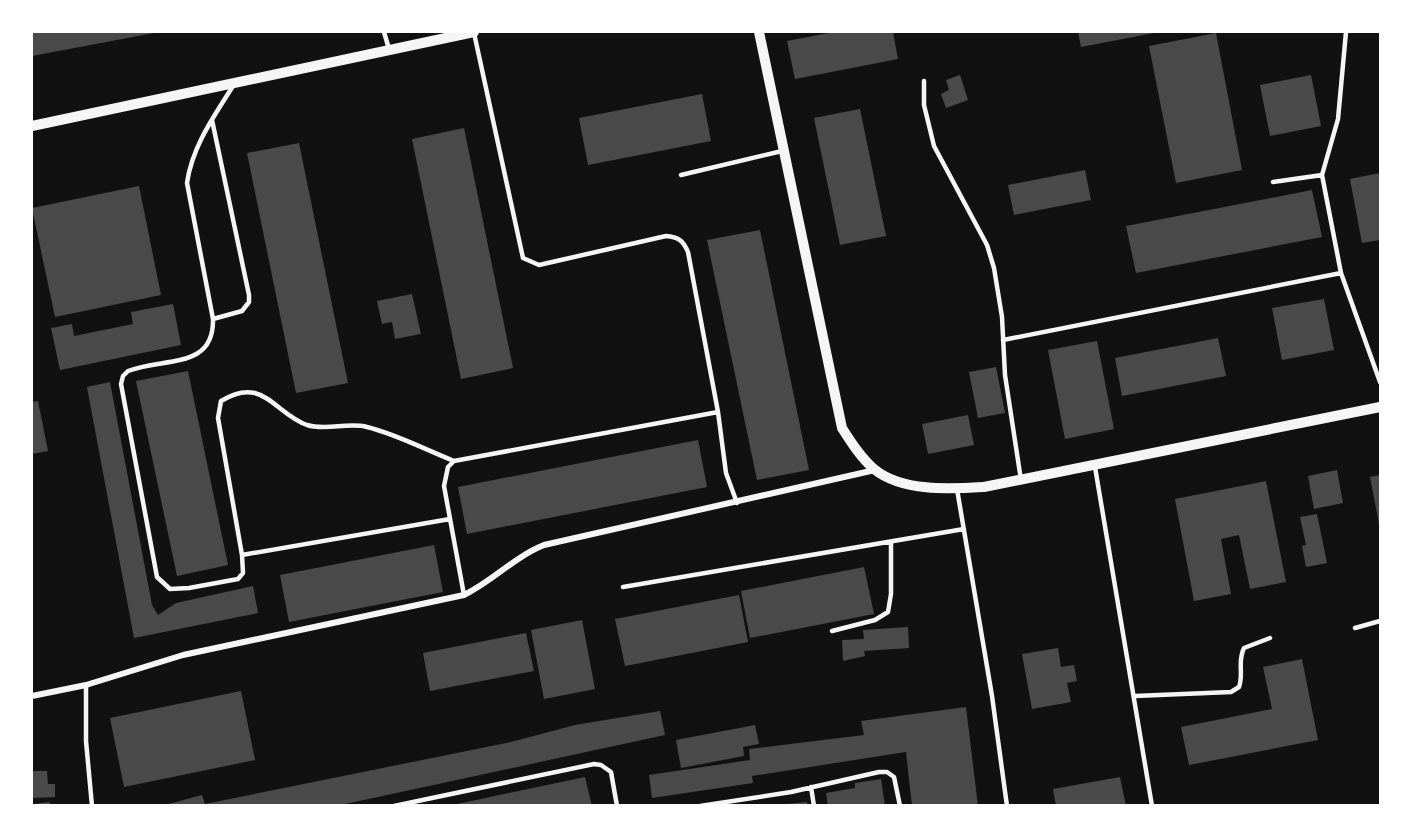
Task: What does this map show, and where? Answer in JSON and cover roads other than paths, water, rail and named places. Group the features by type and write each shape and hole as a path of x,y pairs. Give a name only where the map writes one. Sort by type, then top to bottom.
{"street":[{"path":"32,126 474,32"},
{"path":"759,32 782,151 842,428 855,448 875,470 900,481 928,487 957,489 1021,482 1380,407"},
{"path":"32,696 86,686 183,655 464,596 485,585 519,557 544,545 875,470"}],"lane":[{"path":"384,32 389,49"},
{"path":"474,32 523,258 539,265 666,236 677,237 688,252 718,412 726,472 736,503"},
{"path":"1346,32 1338,119 1322,175 1341,273 1380,382"},
{"path":"236,81 212,120 190,166 187,183 213,319 210,344 193,356 128,371 123,376 121,384 158,577 163,585 177,590 238,579 244,566 218,418 221,401 230,395 241,392 257,394 309,425 369,427 454,461 718,412"},
{"path":"924,81 924,105 934,146 987,245 999,293 1005,375 1021,482"},
{"path":"212,120 249,295 249,302 242,311 213,319"},
{"path":"681,176 782,151"},
{"path":"1273,182 1322,175"},
{"path":"1003,340 1341,273"},
{"path":"454,461 445,476 464,596"},
{"path":"1095,466 1152,806"},
{"path":"957,489 992,696 1006,806"},
{"path":"242,555 450,519"},
{"path":"622,587 964,529"},
{"path":"832,631 875,620 888,612 891,594 891,543"},
{"path":"1355,628 1380,621"},
{"path":"1135,696 1231,692 1239,687 1242,677 1239,662 1244,648 1270,638"},
{"path":"86,686 86,741 92,806"},
{"path":"394,806 594,764 601,765 611,772 617,806"},
{"path":"700,806 732,803 887,772 894,777 900,806"},
{"path":"811,787 814,806"}]}
